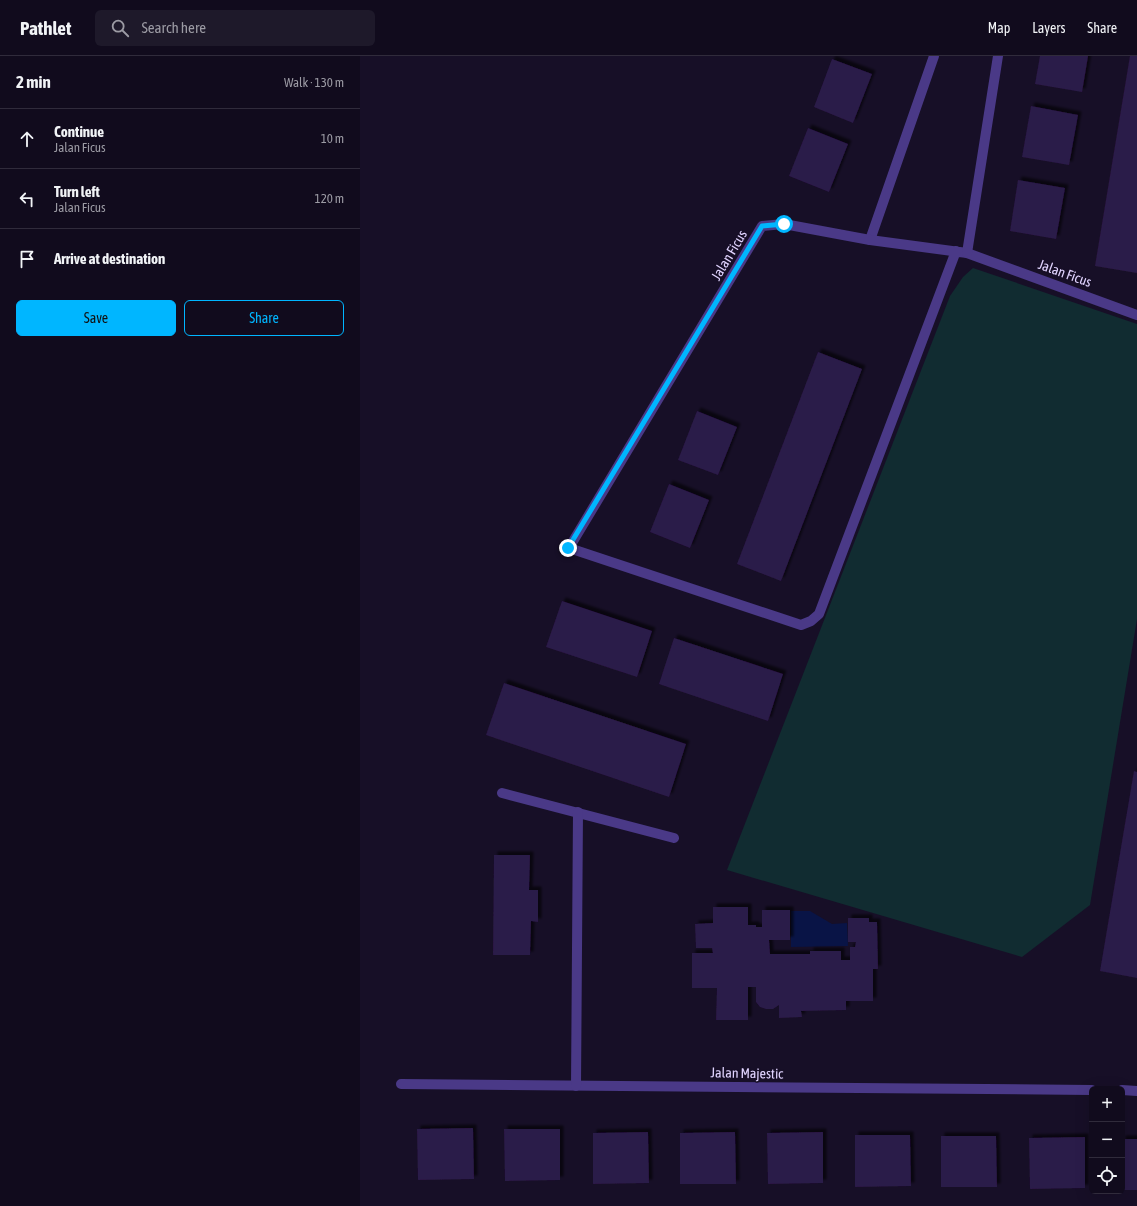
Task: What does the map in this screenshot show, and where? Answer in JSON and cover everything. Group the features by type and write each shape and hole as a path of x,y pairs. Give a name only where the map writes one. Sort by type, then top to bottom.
{"street":[{"path":"870,240 934,56"},
{"path":"968,253 998,56"},
{"name":"Jalan Ficus","path":"956,251 819,614 811,621 801,625 568,548 762,226 784,224 870,240 956,251 968,253 1137,315"},
{"path":"502,793 674,838"},
{"path":"576,1086 578,812"},
{"name":"Jalan Majestic","path":"401,1084 1089,1090"},
{"path":"1125,1090 1137,1091"}],"green space":[{"path":"973,268 1137,324 1137,619 1090,905 1022,957 727,870 950,296 963,277"}],"shaded area":[{"path":"791,911 810,911 832,924 847,923 848,946 791,947"}],"building":[{"path":"1040,56 1088,56 1082,92 1035,84"},
{"path":"1130,56 1137,56 1137,273 1095,266"},
{"path":"832,59 872,74 853,123 814,107"},
{"path":"1031,106 1078,115 1069,165 1022,157"},
{"path":"808,128 848,144 829,192 789,176"},
{"path":"1018,180 1065,188 1056,239 1010,231"},
{"path":"818,352 862,369 781,581 737,564"},
{"path":"697,411 737,427 718,475 678,460"},
{"path":"669,484 709,500 690,548 650,532"},
{"path":"562,601 652,631 637,677 546,647"},
{"path":"674,638 783,674 768,721 659,684"},
{"path":"504,683 686,744 669,797 486,735"},
{"path":"1134,771 1137,772 1137,978 1100,971"},
{"path":"494,855 530,855 529,890 538,890 538,922 531,921 530,955 493,955"},
{"path":"713,907 748,907 748,925 756,925 756,927 762,927 762,910 790,910 790,940 769,940 770,954 810,954 810,951 841,951 841,960 850,960 850,947 855,947 856,942 848,942 848,918 869,918 869,922 877,922 878,969 873,969 873,1001 846,1001 846,1010 801,1011 802,1017 779,1018 779,1005 773,1009 760,1007 756,1002 756,987 748,987 748,1020 716,1020 717,988 692,988 692,953 713,953 712,948 696,948 695,924 713,923"},
{"path":"473,1128 474,1179 418,1180 417,1129"},
{"path":"504,1129 560,1129 560,1180 505,1181"},
{"path":"648,1132 649,1183 593,1184 593,1133"},
{"path":"735,1132 736,1184 680,1184 680,1133"},
{"path":"823,1132 823,1183 768,1184 767,1133"},
{"path":"855,1135 910,1135 911,1186 855,1187"},
{"path":"941,1136 996,1136 997,1187 941,1187"},
{"path":"1085,1137 1085,1188 1030,1189 1029,1138"},
{"path":"1125,1139 1137,1139 1137,1190 1125,1190"}],"route":[{"path":"568,548 762,226 784,224"}]}
